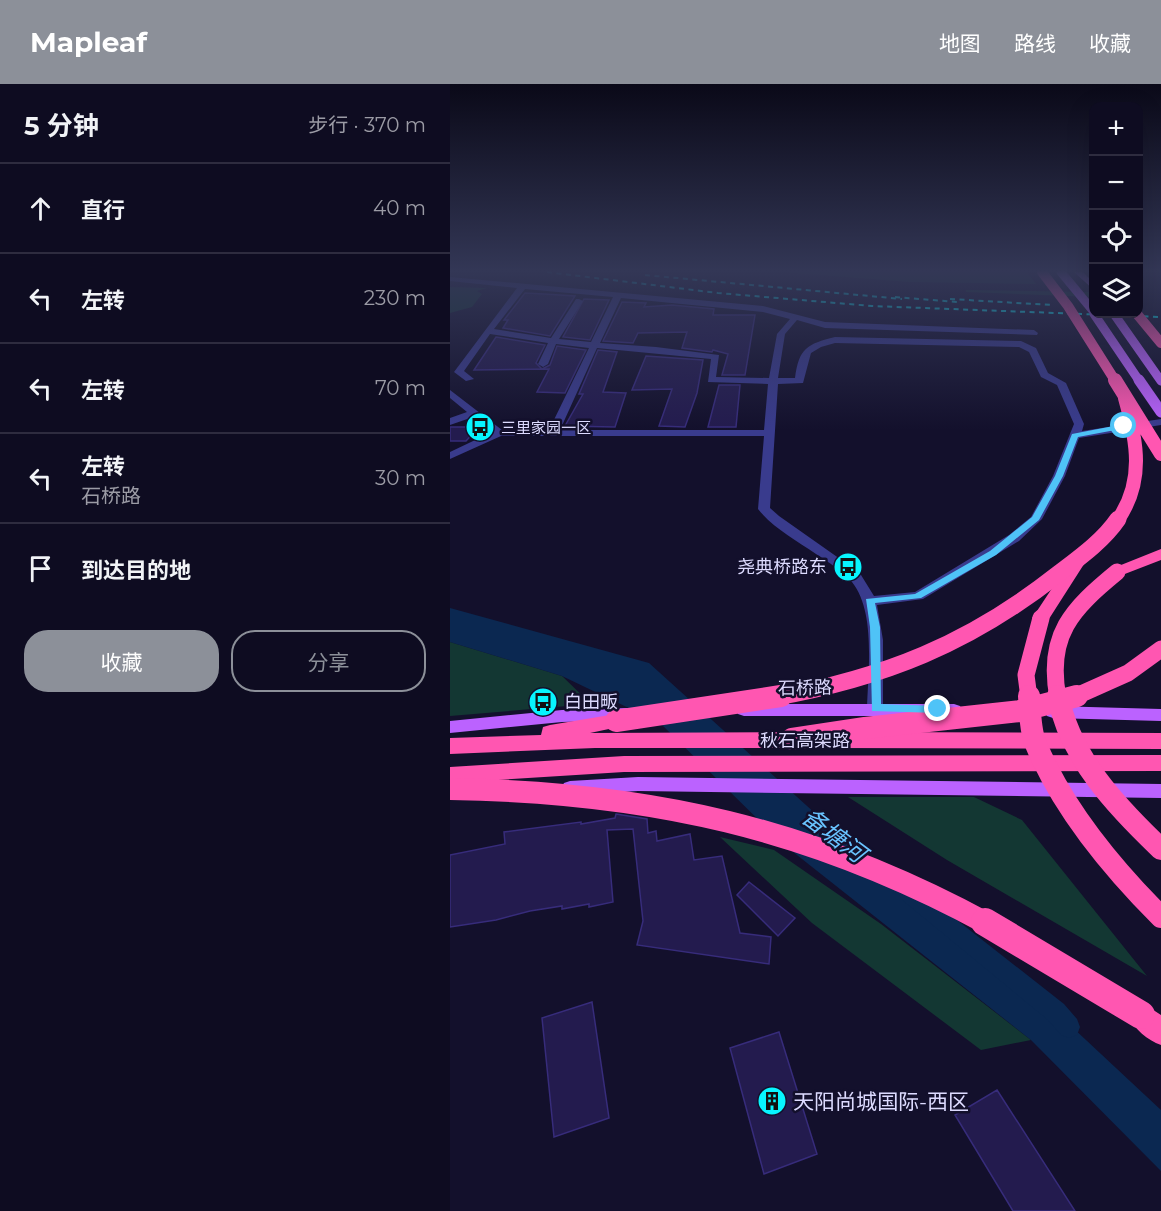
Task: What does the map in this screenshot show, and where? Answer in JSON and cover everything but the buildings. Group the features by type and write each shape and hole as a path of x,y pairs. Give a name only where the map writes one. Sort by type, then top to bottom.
{"highway":[{"path":"1080,325 1161,454"},
{"path":"1146,325 1161,343"},
{"path":"477,744 756,701 864,678 947,646 1030,597 1081,557 1113,527 1134,489 1136,446 1125,398"},
{"path":"1161,554 1117,572 1096,585 1075,608 1060,633 1054,654 1053,674 1066,725 1097,784 1130,821 1161,849"},
{"path":"1081,557 1041,618 1026,675 1034,740 1072,810 1124,880 1161,917"},
{"path":"792,740 865,729 987,718 1039,708 1100,689 1128,674 1161,649"},
{"name":"秋石高架路","path":"450,746 792,740 1161,741"},
{"name":"秋石高架路","path":"450,775 624,764 1161,763"},
{"path":"450,789 520,788 599,796 713,815 805,842 860,863 981,919 1154,1025"}],"main road":[{"path":"1102,325 1161,412"},
{"path":"1121,325 1161,381"},
{"name":"石桥路","path":"450,727 562,716 875,708 1161,715"},
{"path":"450,796 638,784 1161,791"}],"street":[{"path":"469,379 459,372 494,325"},
{"path":"543,364 565,325"},
{"path":"553,433 604,325"},
{"path":"789,325 781,334 773,380 764,509 779,525 857,579 870,601 875,627 875,708"},
{"path":"823,325 1028,346 1033,350 1044,375 1061,383 1078,424 1059,476 1036,519 1014,538 918,596 870,601"},
{"path":"488,332 554,342 716,357 711,380 800,381 801,361 805,354 823,343 921,335 1034,333"},
{"path":"450,393 499,433"},
{"path":"450,422 475,413"},
{"path":"1075,435 1161,422"},
{"path":"450,456 499,433 771,434"}],"green space":[{"path":"450,642 562,676 591,704 450,716"},
{"path":"848,797 974,797 1022,820 1147,976 947,860"},
{"path":"720,837 774,850 881,924 1031,1040 981,1050 812,923"}],"water":[{"path":"450,608 649,663 859,853 1056,1012 1161,1110 1161,1171 1031,1040 783,844 660,723 562,676 450,642"}],"waterway":[{"name":"备塘河","path":"908,893 1056,1012 1069,1027"}],"place":[{"name":"三里家园一区","path":"480,427"},
{"name":"尧典桥路东","path":"848,567"},
{"name":"白田畈","path":"543,702"},
{"name":"天阳尚城国际-西区","path":"772,1101"}],"route":[{"path":"938,709 875,708 875,627 870,601 918,596 993,553 1036,519 1059,476 1075,435 1124,426"}]}
